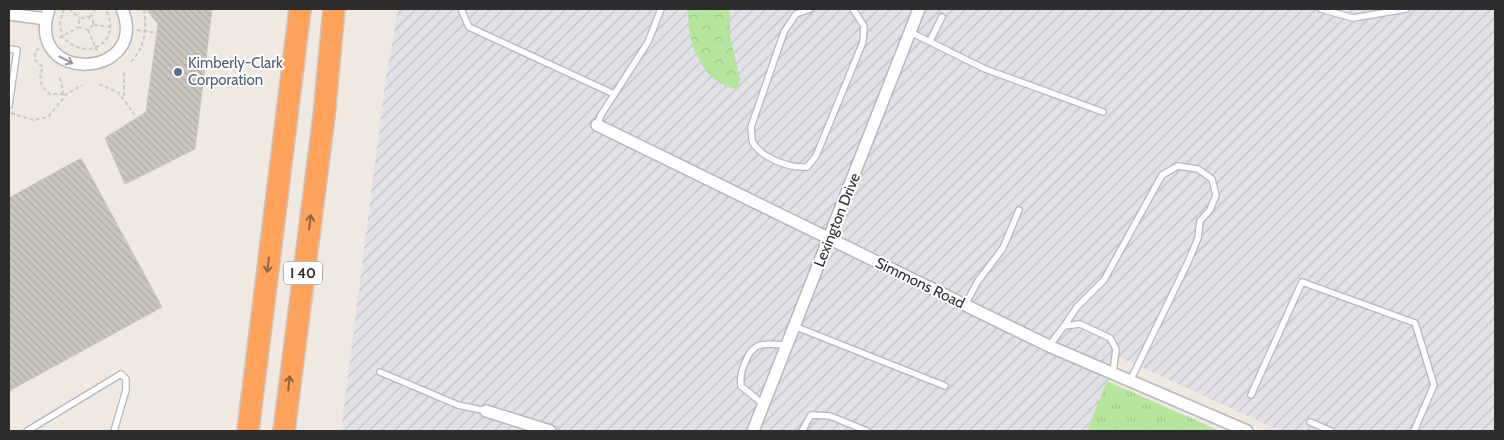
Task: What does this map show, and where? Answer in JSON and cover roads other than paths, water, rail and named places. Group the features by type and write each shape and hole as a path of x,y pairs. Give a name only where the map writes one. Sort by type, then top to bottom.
{"highway":[{"path":"282,147 281,101 289,9"},
{"name":"I 40","path":"248,431 300,9"},
{"name":"I 40","path":"284,431 324,116 334,9"},
{"path":"324,116 348,9"}],"street":[{"path":"9,14 47,14 46,32 49,42 58,55 69,62 81,66 101,62 116,52 123,41 126,29 122,9"},
{"name":"Lexington Drive","path":"756,430 793,326 830,240 919,9"},
{"name":"Simmons Road","path":"597,125 1049,346 1247,431"},
{"path":"486,411 550,431"}],"lane":[{"path":"461,9 469,27 614,94"},
{"path":"597,125 614,94 648,42 661,9"},
{"path":"810,9 796,14 784,32 751,127 752,141 762,154 795,168 807,167 816,156 863,42 864,26 853,9"},
{"path":"1320,9 1352,18 1406,9"},
{"path":"930,41 942,17"},
{"path":"910,32 985,69 1103,112"},
{"path":"9,49 17,50 9,105"},
{"path":"1049,346 1077,307 1104,280 1162,174 1178,166 1198,169 1212,178 1216,195 1210,210 1200,221 1198,238 1188,262 1130,381"},
{"path":"965,305 978,281 1003,248 1020,210"},
{"path":"1251,395 1302,282 1415,323 1434,385 1414,431"},
{"path":"1064,326 1080,324 1110,338 1116,348 1114,374"},
{"path":"793,326 945,386"},
{"path":"764,404 741,386 740,376 747,356 754,347 764,344 786,345"},
{"path":"380,372 458,405 486,411"},
{"path":"27,431 121,374 126,379 126,390 114,431"},
{"path":"802,431 811,415 830,416 868,431"},
{"path":"1310,422 1331,431"}],"place":[{"name":"Kimberly-Clark Corporation","path":"178,72"}]}
